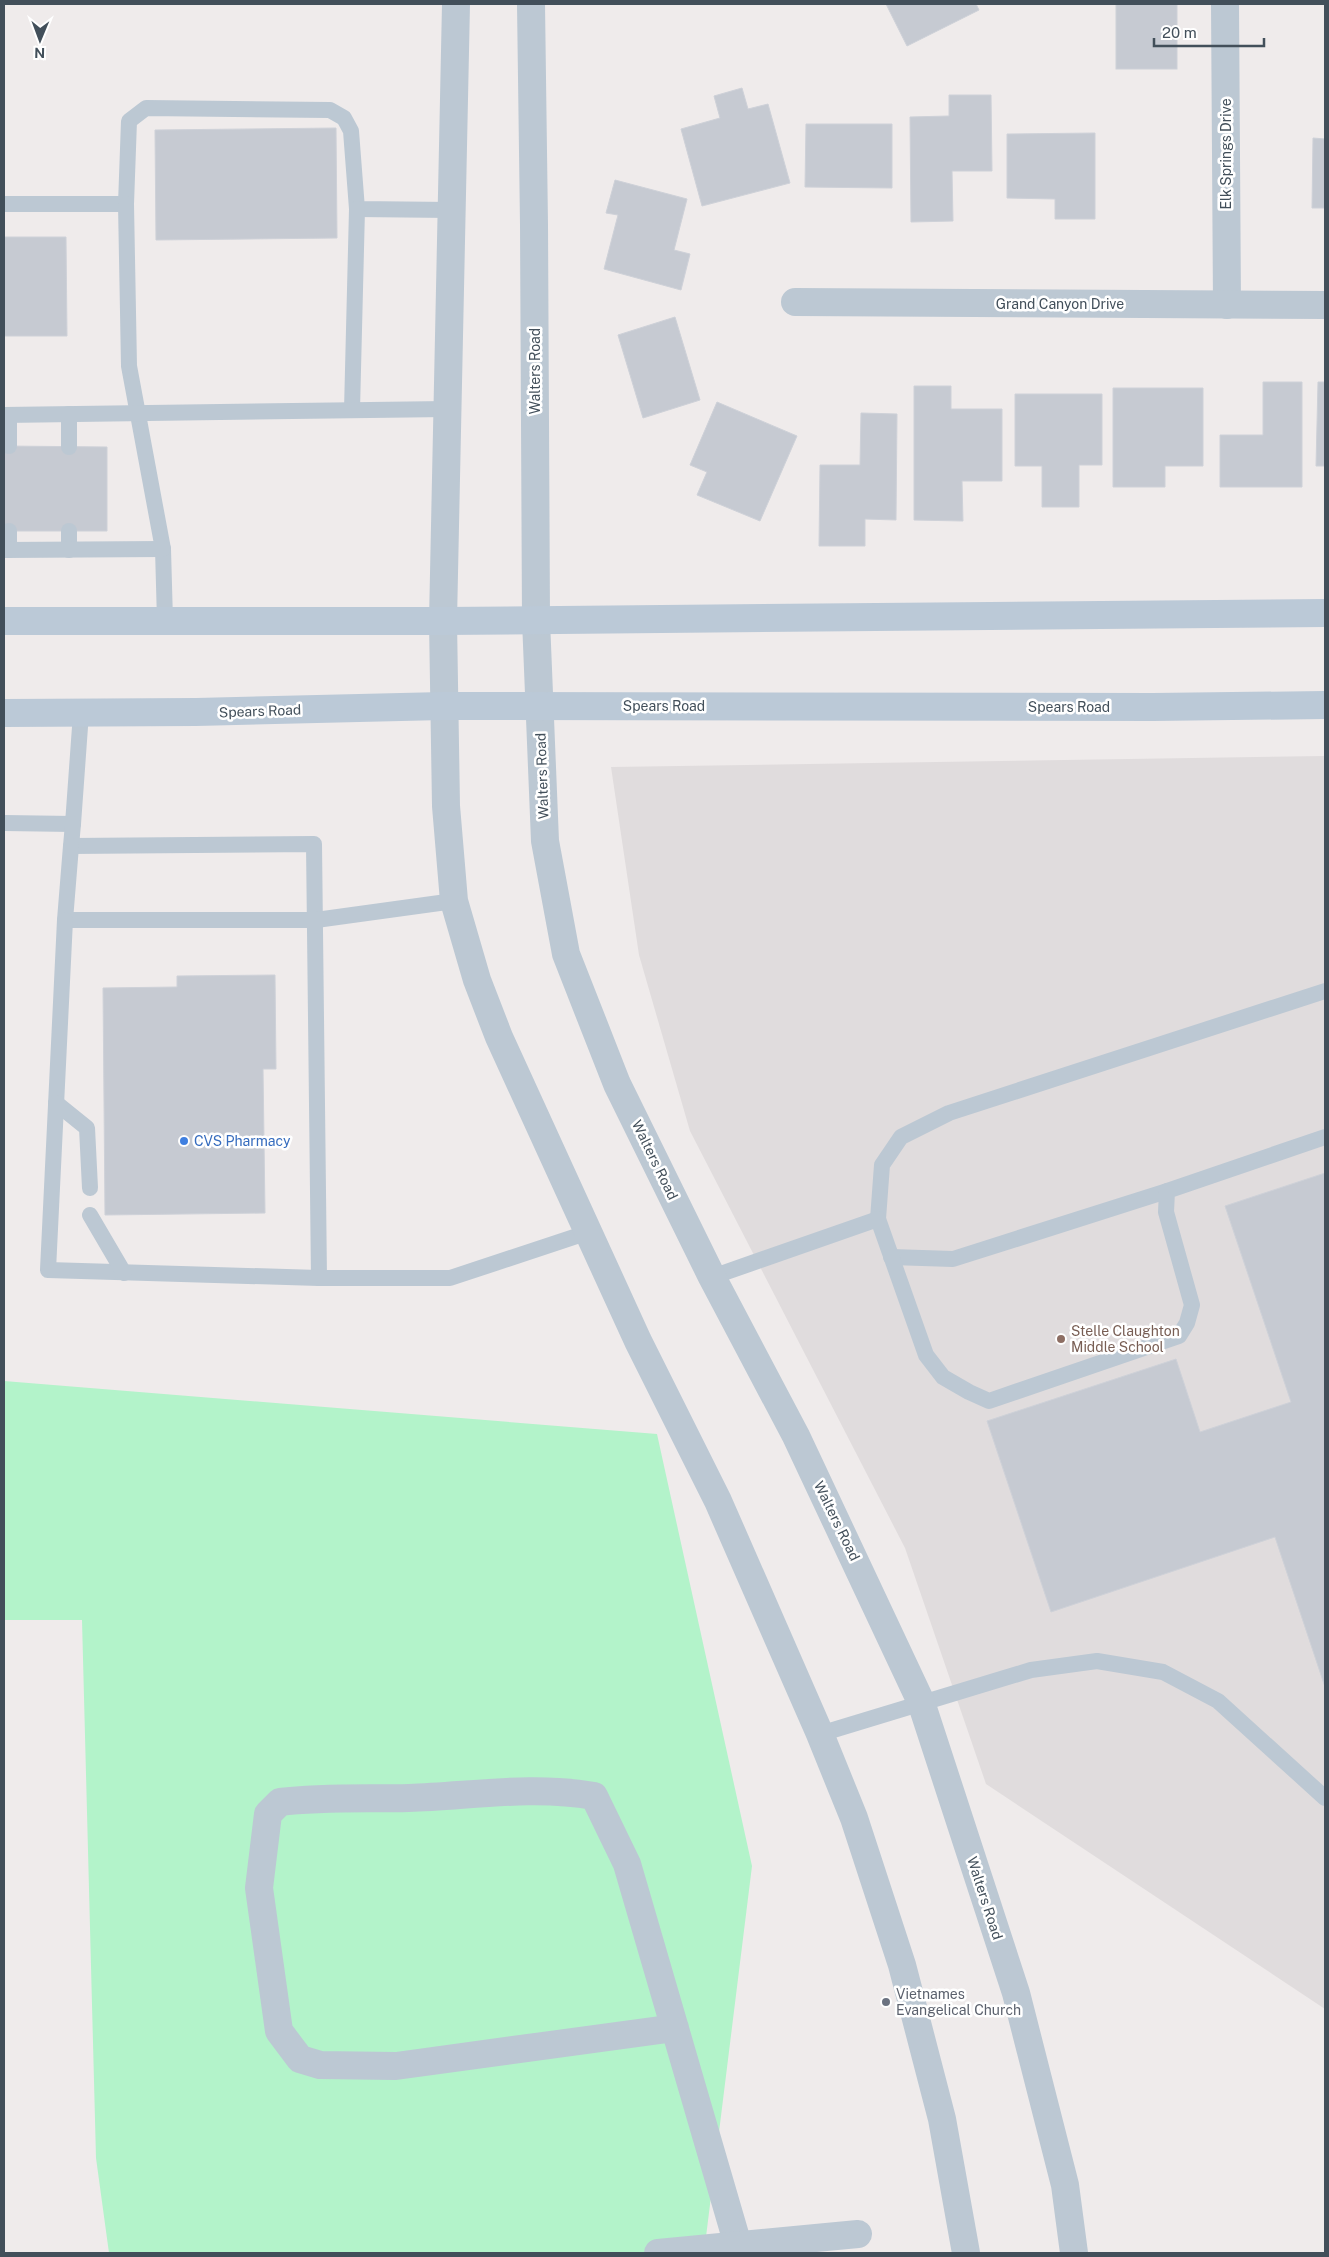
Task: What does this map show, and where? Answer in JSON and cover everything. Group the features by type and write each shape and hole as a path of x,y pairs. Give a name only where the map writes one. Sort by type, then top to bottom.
{"main road":[{"path":"4,621 443,621 1325,613"},
{"name":"Spears Road","path":"4,713 196,712 443,706 1153,707 1325,705"}],"street":[{"path":"456,4 443,621 446,806 454,901 477,980 499,1037 638,1341 718,1501 820,1734 854,1818 902,1965 942,2119 966,2253"},
{"name":"Walters Road","path":"531,4 536,620 545,841 566,954 618,1084 712,1277 801,1445 921,1702 1016,1994 1065,2186 1074,2253"},
{"name":"Elk Springs Drive","path":"1226,4 1227,305"},
{"name":"Grand Canyon Drive","path":"795,302 1325,305"},
{"path":"675,2028 396,2066 320,2065 300,2059 279,2031 261,1897 260,1888 268,1814 280,1802 315,1798 408,1798 562,1790 594,1796 627,1864 675,2028 738,2246"},
{"path":"658,2253 858,2234"}],"lane":[{"path":"165,621 162,549 129,366 126,204 129,121 146,108 330,110 344,118 350,131 357,210 352,410"},
{"path":"4,204 126,204"},
{"path":"357,210 452,210"},
{"path":"9,446 6,415 448,410"},
{"path":"69,414 69,447"},
{"path":"9,531 7,550 162,549"},
{"path":"69,531 69,550"},
{"path":"81,713 74,824 65,920 48,1270 319,1278 450,1278 589,1232"},
{"path":"4,823 74,824"},
{"path":"71,846 314,844 319,1278"},
{"path":"65,920 316,920 454,901"},
{"path":"1167,1191 1166,1212 1192,1305 1187,1323 1179,1336 989,1401 942,1377 926,1355 878,1219 882,1165 901,1137 949,1113 1325,991"},
{"path":"56,1103 87,1128 90,1188"},
{"path":"891,1257 953,1259 1167,1191 1325,1137"},
{"path":"90,1215 124,1273"},
{"path":"712,1277 878,1219"},
{"path":"820,1734 1031,1670 1097,1661 1163,1672 1218,1701 1323,1793"}],"shaded area":[{"name":"Stelle Claughton Middle School","path":"1325,756 1325,2009 986,1784 905,1548 690,1131 639,955 611,767"}],"green space":[{"path":"4,1381 657,1434 752,1866 704,2253 109,2253 96,2158 82,1620 4,1620"}],"building":[{"path":"886,4 976,4 979,10 907,46"},
{"path":"1116,4 1177,4 1177,69 1116,69"},
{"path":"742,88 748,109 768,104 790,183 702,206 681,129 720,118 714,96"},
{"path":"949,95 991,95 992,171 952,171 953,221 911,222 910,117 949,116"},
{"path":"806,124 892,124 892,188 805,187"},
{"path":"336,128 337,238 156,240 155,130"},
{"path":"1095,133 1095,219 1055,219 1055,199 1007,198 1007,134"},
{"path":"1313,138 1325,139 1325,208 1312,208"},
{"path":"615,180 687,199 674,250 690,254 681,290 604,269 618,215 606,213"},
{"path":"4,237 66,237 67,336 4,336"},
{"path":"675,317 700,400 643,418 618,335"},
{"path":"1263,382 1302,382 1302,487 1220,487 1220,435 1263,435"},
{"path":"1318,382 1325,382 1325,466 1316,466"},
{"path":"914,386 951,386 951,409 1002,409 1002,481 962,481 963,521 914,520"},
{"path":"1113,388 1203,388 1203,466 1165,466 1165,487 1113,487"},
{"path":"1015,394 1102,394 1102,465 1079,465 1079,507 1042,507 1042,466 1015,466"},
{"path":"717,402 797,436 760,521 697,495 707,472 690,465"},
{"path":"861,413 897,414 896,520 865,519 865,546 819,546 820,465 860,465"},
{"path":"4,446 107,447 107,531 4,531"},
{"name":"CVS Pharmacy","path":"275,975 276,1069 263,1069 265,1213 105,1215 103,988 177,987 177,976"},
{"path":"1325,1173 1325,1687 1275,1537 1051,1612 987,1421 1176,1359 1200,1432 1291,1402 1225,1206"}],"place":[{"name":"CVS Pharmacy","path":"184,1141"},
{"name":"Stelle Claughton Middle School","path":"1061,1339"},
{"name":"Vietnames Evangelical Church","path":"886,2002"}]}
